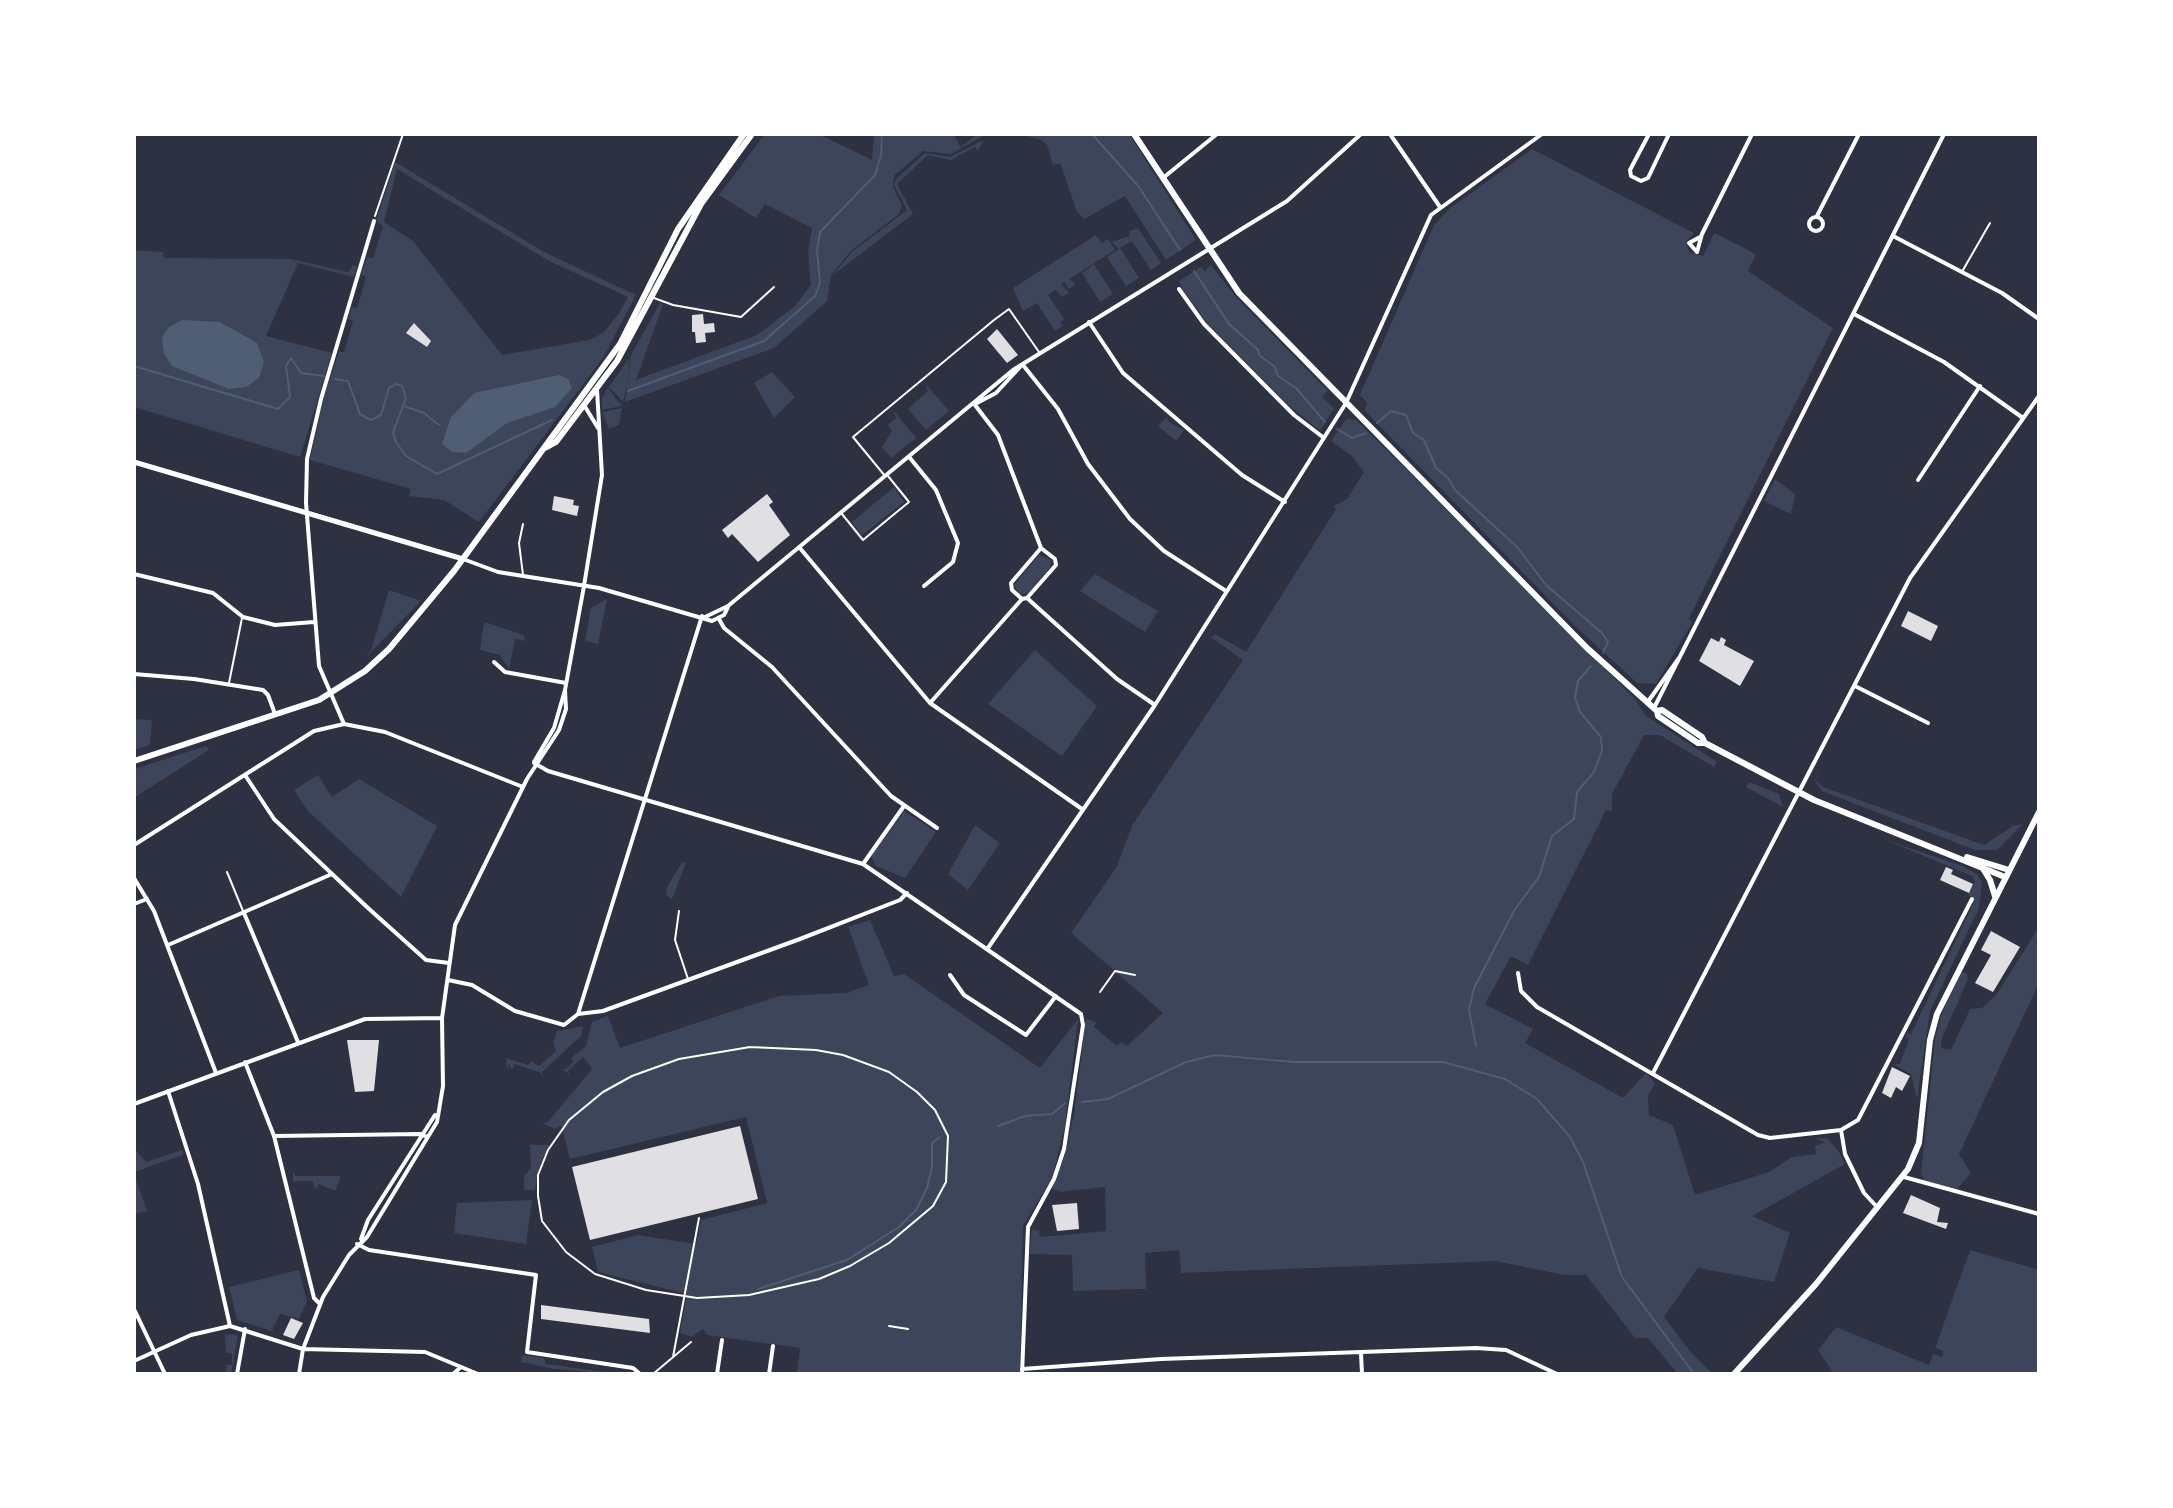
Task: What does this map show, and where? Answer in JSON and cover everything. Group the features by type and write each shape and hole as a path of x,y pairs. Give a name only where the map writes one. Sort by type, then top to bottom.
{"main road":[{"path":"547,447 556,442 584,407 626,347 695,200 744,134"},
{"path":"134,761 331,694 381,658 463,559 620,344 701,204 752,134"},
{"path":"1134,134 1239,293 1587,648 1653,707 1702,737 1705,743 1799,793 2007,873"},
{"path":"1734,1374 1904,1177 1919,1143 1930,1040 1937,1014 2039,812"},
{"path":"1961,857 1982,859 2007,873"},
{"path":"1980,865 1990,880 1995,896"}],"street":[{"path":"1163,178 1217,134"},
{"path":"719,619 728,606 1022,366 1287,201 1361,134"},
{"path":"1390,134 1440,207"},
{"path":"988,948 1155,705 1346,403 1431,215 1542,134"},
{"path":"1649,134 1630,170 1631,176 1641,181 1648,178 1669,134"},
{"path":"1700,237 1689,243 1697,252 1700,237 1752,134"},
{"path":"1817,216 1859,134"},
{"path":"1653,707 1672,664 1680,657 1944,134"},
{"path":"344,724 319,666 306,511 310,438 374,221"},
{"path":"1893,236 1963,271 2039,319"},
{"path":"1179,289 1204,324 1294,415 1324,438"},
{"path":"1854,314 1931,354 2023,418"},
{"path":"1089,322 1123,373 1242,475 1285,502"},
{"path":"1022,366 1058,409 1088,464 1130,519 1164,551 1226,591"},
{"path":"1918,480 1980,386"},
{"path":"299,1374 303,1349 319,1303 357,1244 367,1237 427,1137 436,1115 443,1086 442,1018 458,917 531,772 561,725 602,475 597,390"},
{"path":"583,395 584,407 599,429"},
{"path":"1653,1073 1917,567 2039,396"},
{"path":"930,703 1056,565 1055,559 1041,548 998,435 976,404"},
{"path":"910,457 936,490 958,543 953,562 924,586"},
{"path":"134,462 524,576 584,586 719,619 724,628 772,667 861,767 904,806 937,828"},
{"path":"799,547 930,703 1083,810"},
{"path":"1041,548 1011,583 1012,590 1116,678 1155,705"},
{"path":"134,574 213,593 243,617 275,625 314,622"},
{"path":"447,980 468,983 508,1008 560,1025 572,1021 578,1014 704,616 728,606"},
{"path":"494,662 505,672 566,683"},
{"path":"134,674 229,684 266,692 276,715"},
{"path":"1855,686 1928,723"},
{"path":"134,845 314,731 344,724 385,732 523,787"},
{"path":"536,764 645,800 863,864 1084,1015 1064,1149 1054,1179 1028,1227 1022,1372 1169,1359 1476,1348 1506,1350 1529,1358 1557,1374"},
{"path":"245,775 274,819 332,874 426,960 449,963"},
{"path":"863,864 904,806"},
{"path":"168,945 332,874"},
{"path":"134,878 168,945 216,1073"},
{"path":"578,1014 603,1011 891,904 907,893"},
{"path":"134,904 147,899"},
{"path":"1518,973 1521,991 1537,1007 1762,1137 1841,1130 1858,1120 1972,899"},
{"path":"244,913 298,1042"},
{"path":"950,975 964,995 1022,1034 1031,1032 1056,996"},
{"path":"134,1104 370,1017 442,1018"},
{"path":"245,1062 274,1136 314,1298 319,1303"},
{"path":"168,1091 192,1162 230,1326"},
{"path":"361,1239 361,1233 421,1134 436,1115"},
{"path":"1841,1130 1845,1154 1864,1193 1879,1209"},
{"path":"274,1136 421,1134 427,1137"},
{"path":"1904,1177 2039,1214"},
{"path":"357,1244 369,1250 536,1275 527,1352 633,1368 640,1374"},
{"path":"134,1309 165,1374"},
{"path":"134,1361 214,1327 230,1326 303,1349 425,1352 478,1374"},
{"path":"237,1374 245,1329"},
{"path":"717,1374 722,1340"},
{"path":"769,1374 773,1346"},
{"path":"1361,1353 1362,1374"},
{"path":"453,1374 461,1367"}],"lane":[{"path":"1963,271 1990,223"},
{"path":"649,296 673,305 741,317 774,287"},
{"path":"841,513 863,540 909,502 853,437 994,320 1009,309 1040,353"},
{"path":"523,524 519,543 524,576"},
{"path":"229,684 243,617"},
{"path":"227,872 244,913"},
{"path":"679,911 675,940 688,979"},
{"path":"673,1357 699,1218"},
{"path":"653,1374 691,1342"}],"path":[{"path":"374,221 403,134"},
{"path":"1100,992 1118,970 1135,975"},
{"path":"782,1047 816,1050 872,1064 917,1092 935,1110 948,1136 946,1182 933,1206 889,1243 850,1266 790,1287 749,1295 684,1296 646,1290 595,1274 557,1243 542,1221 538,1175 548,1150 569,1120 603,1092 632,1076 679,1059 731,1049 782,1047"},
{"path":"889,1326 908,1329"}],"shaded area":[{"path":"765,134 819,134 872,160 874,134 954,134 960,147 978,134 986,134 951,154 923,151 894,176 893,187 902,205 899,214 851,251 831,275 827,301 774,348 625,402 631,355 660,303 663,304 636,380 757,335 795,306 811,285 808,253 812,228 765,204 756,218 719,195"},
{"path":"1021,134 1129,134 1196,240 1166,260 1125,196 1084,219 1077,212 1060,163 1053,165 1047,145"},
{"path":"984,140 978,150 975,147 951,160 928,155 897,184 913,214 833,275 852,252 907,210 894,185 897,178 925,153 950,157"},
{"path":"1532,149 1694,233 1686,242 1689,252 1703,256 1714,233 1756,254 1748,271 1833,328 1689,618 1692,623 1656,684 1637,683 1575,626 1365,411 1367,403 1360,395 1434,225 1449,209"},
{"path":"395,162 546,253 636,295 603,358 479,522 444,500 409,496 411,489 310,460 324,396 339,352 344,352 353,321 348,319 352,307 357,308 366,277 361,275 367,257 373,258 383,226 376,221","holes":["397,169 549,261 628,297 603,333 589,340 502,355 413,241 384,222"]},
{"path":"1138,228 1161,263 1151,270 1132,241 1120,248 1139,278 1126,286 1107,257 1119,249 1112,242 1130,236 1129,231"},
{"path":"1096,235 1102,243 1108,239 1115,250 1069,279 1076,284 1069,289 1065,282 1061,284 1069,293 1062,297 1056,290 1048,295 1064,319 1060,322 1063,326 1055,331 1037,303 1023,311 1013,288"},
{"path":"134,250 163,252 164,258 290,259 348,272 353,265 357,267 354,277 298,263 266,336 332,353 300,457 134,407"},
{"path":"1094,264 1113,294 1100,302 1082,273"},
{"path":"1210,264 1236,297 1328,391 1322,397 1334,408 1320,431 1287,404 1209,325 1182,289 1179,281 1201,267 1205,272"},
{"path":"182,320 220,322 257,343 264,362 259,378 246,387 229,389 172,366 164,354 162,337 169,327"},
{"path":"629,358 628,381 623,402 609,387"},
{"path":"772,372 795,397 774,418 754,383"},
{"path":"559,375 568,379 572,388 555,407 507,423 466,453 452,452 442,444 451,417 474,393"},
{"path":"925,383 949,411 926,430 908,409 928,391"},
{"path":"608,388 622,406 602,410 602,398"},
{"path":"622,408 619,425 609,429 602,412"},
{"path":"893,410 916,438 891,458 882,447 892,431 888,425 896,418"},
{"path":"1168,416 1167,421 1184,430 1176,441 1158,426"},
{"path":"1346,419 1356,420 1393,456 1636,700 1645,715 1717,762 1714,767 1660,735 1644,735 1612,794 1612,812 1606,810 1528,965 1511,956 1485,1004 1533,1029 1525,1043 1623,1098 1646,1073 1655,1083 1648,1096 1649,1115 1673,1125 1695,1195 1769,1172 1792,1157 1816,1154 1815,1146 1825,1142 1815,1139 1827,1138 1839,1152 1845,1164 1752,1216 1790,1233 1774,1282 1698,1268 1664,1317 1689,1350 1713,1374 1678,1374 1648,1338 1635,1338 1586,1275 1564,1275 1496,1261 1181,1273 1179,1250 1145,1253 1146,1289 1073,1291 1072,1255 1029,1254 1032,1229 1039,1231 1040,1237 1106,1231 1105,1187 1061,1192 1051,1188 1063,1160 1074,1115 1086,1019 1096,1022 1094,1027 1117,1046 1121,1042 1127,1046 1163,1013 1071,933 1116,868 1133,824 1243,660 1208,635 1212,637 1215,634 1246,652 1336,509 1334,506 1347,499 1364,472 1352,456 1331,441"},
{"path":"1775,479 1795,494 1791,514 1764,501"},
{"path":"894,487 904,502 862,535 852,522"},
{"path":"1039,555 1051,560 1050,568 1028,593 1019,594 1014,585"},
{"path":"1095,574 1158,611 1145,632 1080,591"},
{"path":"389,590 421,601 365,658 371,650"},
{"path":"607,599 598,644 585,641 591,608"},
{"path":"484,622 524,635 525,641 515,639 509,669 500,655 480,650"},
{"path":"1035,650 1097,706 1062,756 988,704"},
{"path":"134,719 152,720 150,745 134,750"},
{"path":"206,746 209,750 135,797 134,769"},
{"path":"1818,767 1816,780 1823,787 1984,845 2013,826 2023,824 1997,850 1975,850 1822,791 1815,781"},
{"path":"318,775 332,797 359,779 437,826 401,897 307,810 294,790"},
{"path":"1749,782 1779,794 1783,807 1746,787"},
{"path":"904,811 936,832 905,878 876,866 871,856"},
{"path":"975,825 1000,843 968,890 948,874"},
{"path":"1883,839 1962,866 1977,874 1982,882 1979,908 1930,1011 1917,1099 1911,1074 1893,1064 1900,1064 1909,1039 1905,1036 1911,1034 1973,904 1974,898 1968,895 1975,882 1972,876"},
{"path":"682,862 686,863 672,899 666,895 667,887"},
{"path":"870,920 894,976 904,974 1040,1068 1078,1019 1065,1126 1052,1178 1023,1226 1020,1374 797,1374 800,1348 707,1335 703,1329 692,1337 680,1333 687,1294 598,1272 592,1247 638,1235 696,1244 701,1220 767,1203 746,1117 570,1159 561,1125 555,1129 542,1123 547,1123 592,1069 583,1057 568,1071 570,1075 562,1069 566,1069 574,1061 571,1058 586,1046 592,1022 608,1016 620,1048 779,996 846,993 869,985 848,927"},
{"path":"2039,927 2039,983 1959,1154 1971,1173 1956,1190 1925,1182 1921,1174 1935,1039 1942,1013 1962,972 1967,973 1968,979 1942,1038 1941,1048 1951,1050 1970,1009 1982,1008 1997,994"},
{"path":"583,1026 581,1036 542,1072 543,1077 541,1073 515,1064 512,1070 509,1064 507,1071 506,1058 528,1065 531,1061 539,1066 556,1051 553,1042 557,1031"},
{"path":"530,1145 549,1145 540,1164 535,1190 524,1190 524,1176 531,1168"},
{"path":"134,1148 146,1162 182,1150 183,1155 134,1172"},
{"path":"293,1171 296,1176 341,1176 335,1191 319,1184 315,1190 313,1181 293,1181"},
{"path":"134,1173 147,1211 134,1214"},
{"path":"532,1200 526,1244 454,1233 457,1203"},
{"path":"1970,1250 2039,1270 2039,1374 1834,1374 1818,1350 1836,1327 1929,1365 1933,1354 1942,1357 1943,1351 1935,1348"},
{"path":"299,1270 307,1301 299,1319 280,1314 272,1331 237,1320 229,1287"},
{"path":"225,1334 238,1335 231,1374 226,1374 226,1365 232,1365 232,1353 226,1353"},
{"path":"522,1355 544,1358 546,1364 619,1374 554,1369 521,1362"}],"building":[{"path":"703,314 704,324 714,323 715,332 705,333 706,342 696,343 695,332 692,332 692,315"},
{"path":"414,323 431,341 427,347 406,333"},
{"path":"997,329 1018,355 1007,363 987,339"},
{"path":"767,494 773,502 769,505 790,535 758,562 732,534 728,538 722,530"},
{"path":"554,496 574,500 573,505 579,506 577,516 552,510"},
{"path":"1908,611 1938,626 1931,641 1901,626"},
{"path":"1721,637 1726,640 1724,645 1754,661 1740,686 1699,661 1711,638 1719,642"},
{"path":"1946,867 1953,870 1951,874 1973,884 1969,893 1940,880"},
{"path":"1991,931 2020,947 1993,992 1975,983 1991,955 1981,950"},
{"path":"347,1040 379,1040 374,1091 355,1092"},
{"path":"1892,1067 1910,1076 1902,1091 1896,1087 1891,1098 1882,1093"},
{"path":"740,1126 758,1199 590,1240 572,1167"},
{"path":"1911,1195 1940,1208 1937,1222 1948,1223 1946,1229 1903,1213"},
{"path":"1077,1203 1079,1229 1057,1231 1052,1205"},
{"path":"541,1305 649,1319 650,1333 541,1319"},
{"path":"291,1318 303,1323 294,1339 283,1335"}],"waterway":[{"path":"628,391 764,341 815,296 820,283 817,250 820,232 875,175 881,155 882,134"},
{"path":"1092,134 1139,187 1180,250"},
{"path":"1194,271 1229,324 1275,367 1278,376 1296,388 1325,422"},
{"path":"134,366 278,409 290,397 286,366 291,358 301,373 324,376"},
{"path":"335,379 348,381 360,414 371,420 381,415 389,388 396,384 402,386 406,398 393,432 396,442 406,456 437,474 552,420"},
{"path":"404,406 424,413 439,425"},
{"path":"1377,423 1391,411 1406,415 1413,433 1424,440 1436,468 1448,478 1455,490 1518,548 1546,585 1602,633 1608,642 1603,653"},
{"path":"1337,429 1352,438 1366,433"},
{"path":"1476,1046 1469,1010 1474,988 1515,909 1539,877 1552,836 1574,819 1577,792 1594,772 1602,751 1601,737 1580,712 1575,698 1578,681 1591,666"},
{"path":"1082,1102 1108,1099 1186,1062 1215,1055 1294,1062 1443,1062 1505,1079 1537,1099 1570,1137 1583,1162 1622,1277 1694,1374"},
{"path":"998,1126 1025,1116 1052,1114 1065,1103"},
{"path":"758,1289 847,1260 899,1227 916,1210 927,1188 932,1167 932,1143 940,1137"}]}
